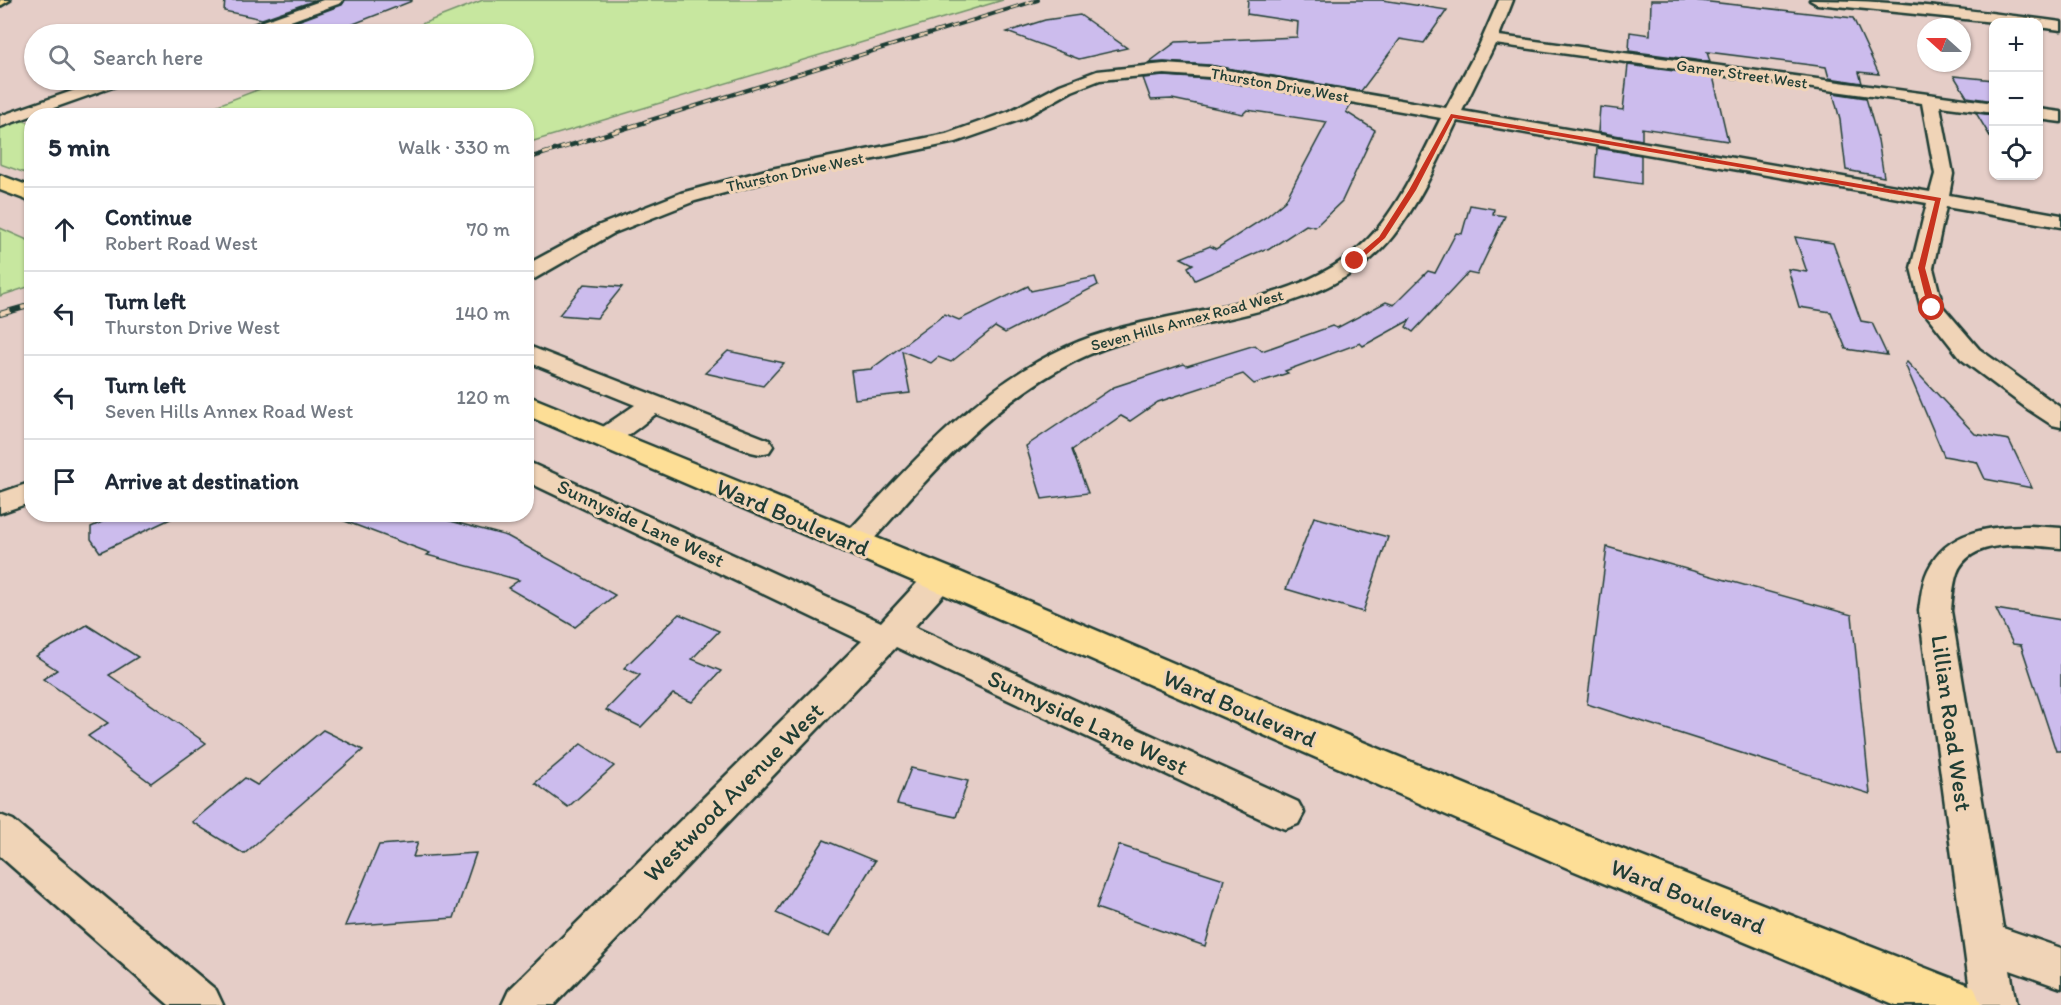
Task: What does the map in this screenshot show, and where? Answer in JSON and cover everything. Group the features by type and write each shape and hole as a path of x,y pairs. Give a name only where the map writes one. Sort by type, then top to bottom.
{"main road":[{"path":"0,182 24,192"},
{"name":"Ward Boulevard","path":"534,407 940,578 1578,852 1956,1005"}],"street":[{"path":"269,24 336,0"},
{"name":"Seven Hills Annex Road West","path":"854,543 949,443 1013,384 1086,347 1122,334 1239,309 1278,298 1316,282 1355,261 1382,238 1413,190 1491,39 1506,0"},
{"path":"1817,0 1992,18"},
{"path":"2043,24 2061,26"},
{"name":"Garner Street West","path":"1491,39 1989,107"},
{"name":"Thurston Drive West","path":"534,269 607,230 688,197 766,176 950,138 1016,115 1080,82 1117,72 1164,69 1209,72 2061,221"},
{"path":"39,108 90,90"},
{"path":"1930,100 1944,174 1922,268 1932,308 1970,354 2038,405 2061,419"},
{"path":"0,122 24,113"},
{"path":"2043,115 2061,117"},
{"path":"534,355 760,446"},
{"path":"606,437 653,404"},
{"name":"Sunnyside Lane West","path":"534,474 1285,813"},
{"path":"0,504 24,494"},
{"name":"Lillian Road West","path":"1994,1005 1935,611 1938,586 1944,568 1958,552 1978,541 2002,535 2061,538"},
{"name":"Westwood Avenue West","path":"524,1005 889,635 940,578"},
{"path":"0,832 201,1005"},
{"path":"1984,941 2061,968"}],"green space":[{"path":"483,0 1003,0 534,141 534,108 210,108 257,90 534,90 534,24 422,24"},
{"path":"12,118 24,121 24,173 0,164 0,122"},
{"path":"0,228 24,238 24,288 0,296"}],"building":[{"path":"225,0 316,0 262,19 224,11"},
{"path":"345,0 412,0 353,24 290,24 342,5"},
{"path":"1248,0 1382,0 1447,10 1424,43 1400,39 1361,91 1209,65 1148,63 1176,42 1297,37 1298,22 1247,14"},
{"path":"1651,0 1692,0 1853,18 1879,74 1859,72 1862,83 1829,78 1826,67 1707,52 1710,62 1629,51 1630,32 1650,35"},
{"path":"1080,15 1127,48 1079,59 1007,32 1045,20"},
{"path":"1628,65 1713,76 1728,141 1642,128 1642,140 1598,132 1600,107 1623,110"},
{"path":"1164,76 1209,79 1351,104 1346,112 1375,130 1342,201 1315,227 1306,225 1268,250 1265,249 1195,280 1188,267 1193,264 1181,258 1210,246 1216,249 1266,217 1285,201 1327,122 1247,110 1243,114 1172,99 1151,100 1143,78"},
{"path":"1954,76 1989,80 1989,100 1967,97"},
{"path":"1833,93 1866,98 1878,140 1884,177 1846,170 1840,120"},
{"path":"1976,113 1989,114 1989,135"},
{"path":"1597,148 1641,155 1641,184 1595,177"},
{"path":"1470,205 1494,209 1493,214 1505,216 1477,275 1468,273 1413,332 1406,327 1410,320 1363,346 1360,343 1285,371 1288,373 1254,384 1243,374 1158,402 1130,421 1121,416 1072,450 1088,493 1042,499 1026,446 1114,387 1184,364 1187,366 1255,345 1262,351 1332,326 1337,328 1386,302 1394,305 1428,271 1435,273 1456,233 1462,234"},
{"path":"1795,237 1833,243 1861,321 1872,323 1887,355 1846,349 1831,312 1799,307 1788,269 1807,272"},
{"path":"1095,277 1098,285 1005,333 995,327 951,362 938,357 931,363 902,351 910,393 855,399 851,371 871,369 945,314 959,320 1028,286 1031,291"},
{"path":"584,284 622,287 597,318 559,315"},
{"path":"728,351 784,363 763,386 705,373"},
{"path":"1907,362 1975,434 2009,440 2032,488 1985,479 1977,462 1944,456 1905,364"},
{"path":"1314,517 1388,537 1363,612 1286,589"},
{"path":"102,522 164,522 100,552 91,539 91,527"},
{"path":"347,522 454,522 507,536 615,595 575,627 508,588 519,580 427,555 430,553"},
{"path":"1607,547 1852,615 1870,794 1587,704"},
{"path":"1996,609 2061,620 2061,751 2056,751 2021,645 2013,644"},
{"path":"679,614 719,631 692,659 721,671 692,702 673,694 641,727 606,710 640,675 624,668"},
{"path":"87,625 138,657 109,675 206,743 151,783 88,736 108,723 43,679 57,670 36,656"},
{"path":"323,730 363,750 244,854 192,822 245,778 257,785"},
{"path":"581,744 614,766 568,807 535,783"},
{"path":"911,768 968,781 956,817 897,804"},
{"path":"824,840 875,861 829,937 776,913"},
{"path":"418,842 413,857 476,853 454,918 345,926 379,845"},
{"path":"1119,845 1224,879 1205,946 1096,908"}],"railway":[{"path":"644,122 1038,0"},
{"path":"534,157 649,121"},
{"path":"0,314 24,307"}],"route":[{"path":"1355,261 1382,238 1413,190 1451,116 1939,199 1922,268 1932,308"}]}
